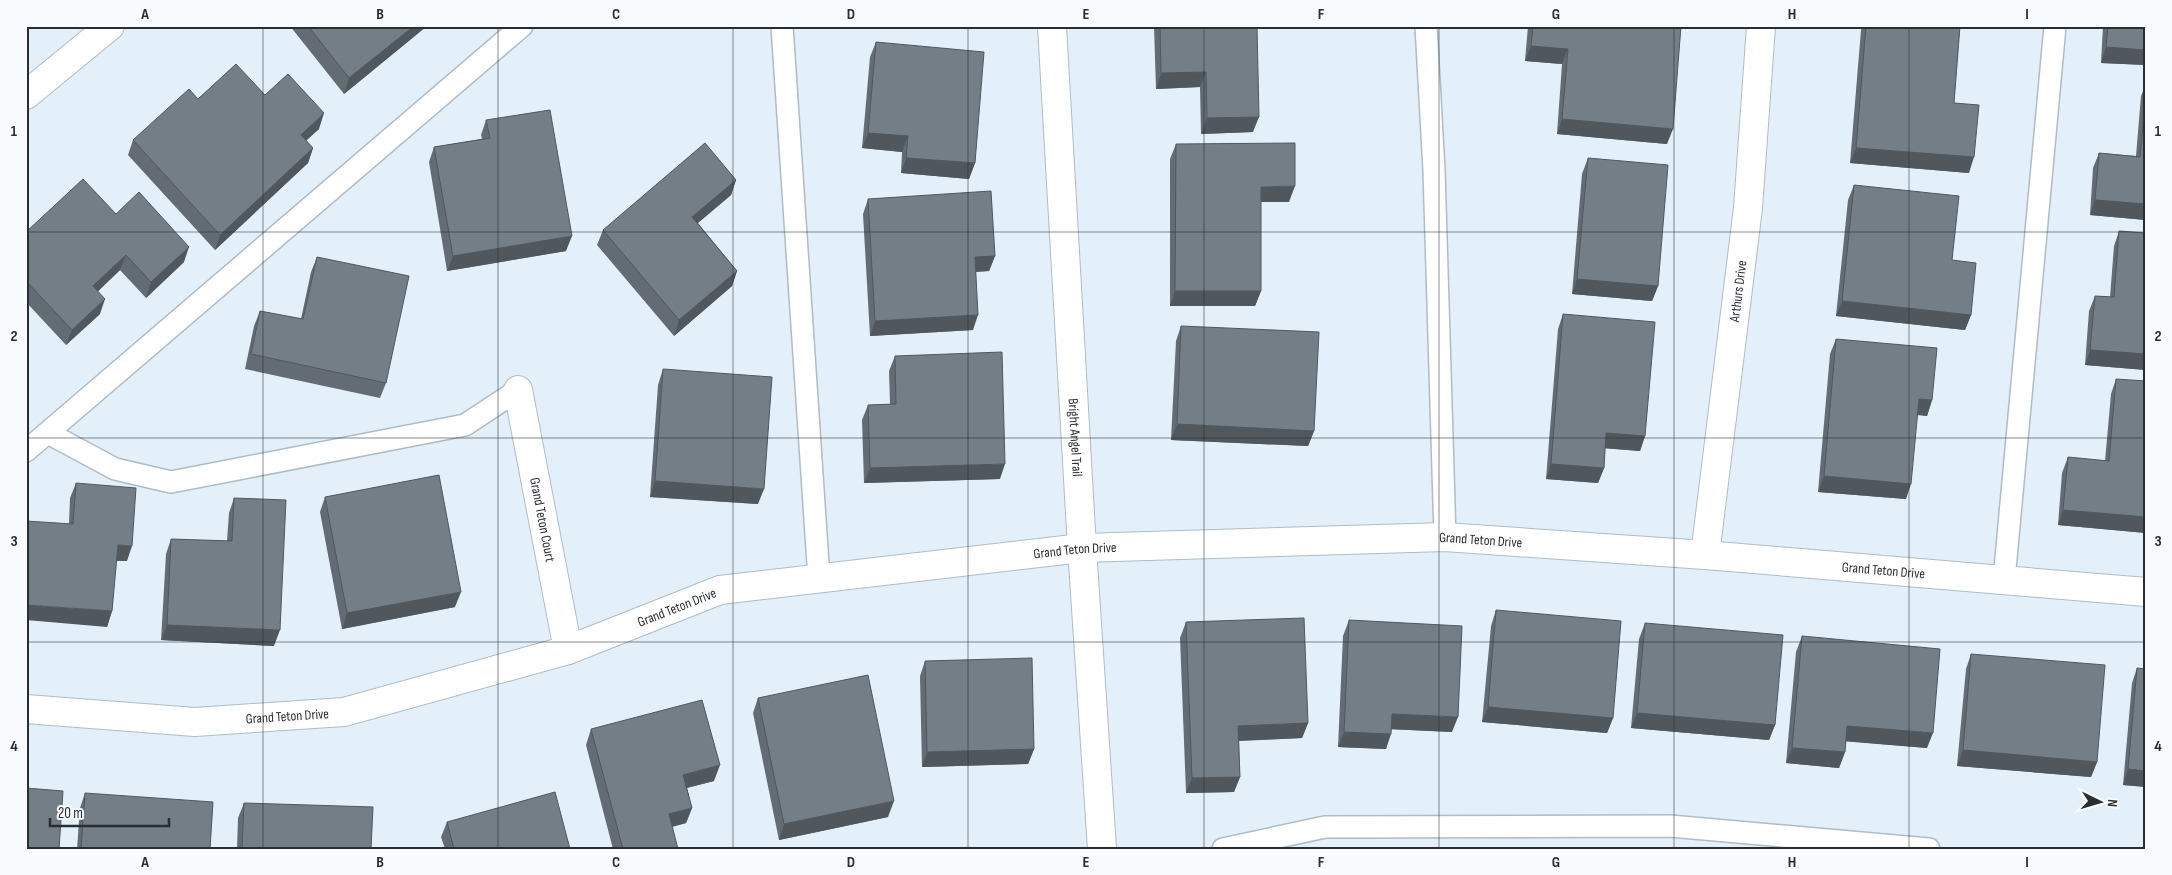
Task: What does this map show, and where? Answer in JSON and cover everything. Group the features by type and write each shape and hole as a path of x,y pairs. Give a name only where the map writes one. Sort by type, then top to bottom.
{"street":[{"path":"26,96 110,26"},
{"name":"Bright Angel Trail","path":"1052,26 1082,548 1102,849"},
{"name":"Arthurs Drive","path":"1705,555 1748,208 1761,26"},
{"name":"Grand Teton Court","path":"518,390 568,650"},
{"name":"Grand Teton Drive","path":"26,708 194,722 344,712 568,650 720,590 1082,548 1445,537 1705,555 2146,592"}],"lane":[{"path":"26,451 522,26"},
{"path":"782,26 819,578"},
{"path":"1426,26 1434,170 1445,537"},
{"path":"2004,580 2055,26"},
{"path":"48,433 115,469 171,482 465,426 518,390"},
{"path":"1223,849 1325,827 1650,826 1929,849"}],"building":[{"path":"308,26 414,26 349,78"},
{"path":"1160,26 1257,26 1259,117 1207,118 1206,72 1161,73"},
{"path":"1533,26 1681,26 1673,129 1562,119 1568,49 1531,46"},
{"path":"1866,26 1960,26 1954,103 1979,105 1974,157 1856,148"},
{"path":"2108,26 2146,26 2146,50 2106,47"},
{"path":"876,42 984,52 975,163 906,158 908,136 868,133"},
{"path":"236,64 265,95 288,74 324,113 301,135 313,148 220,235 133,140 189,89 198,99"},
{"path":"2146,95 2146,204 2095,200 2099,153 2140,157"},
{"path":"550,110 572,236 453,256 434,147 490,138 486,120"},
{"path":"705,143 736,180 692,217 737,271 679,320 603,230"},
{"path":"1295,143 1295,186 1261,187 1261,291 1175,291 1176,144"},
{"path":"1588,158 1668,165 1658,286 1577,279"},
{"path":"83,179 116,214 139,192 189,247 151,282 126,255 93,286 105,299 72,330 26,281 26,232"},
{"path":"1854,185 1959,196 1952,260 1976,263 1971,315 1842,301"},
{"path":"991,191 995,256 975,257 978,315 875,321 868,199"},
{"path":"2119,231 2146,233 2146,354 2090,350 2095,296 2114,297"},
{"path":"317,257 409,276 386,383 251,354 260,311 303,319"},
{"path":"1563,314 1655,322 1645,436 1606,433 1604,468 1551,464"},
{"path":"1181,326 1319,332 1314,431 1177,424"},
{"path":"1836,339 1937,348 1932,400 1919,399 1911,484 1824,476"},
{"path":"1002,352 1005,464 870,468 868,405 896,404 895,356"},
{"path":"663,369 772,377 764,489 655,481"},
{"path":"2116,379 2146,381 2146,517 2063,510 2068,457 2109,461"},
{"path":"439,475 461,592 347,613 325,497"},
{"path":"76,483 136,488 132,546 118,545 112,611 26,605 26,521 73,524"},
{"path":"234,498 286,500 280,630 167,625 171,539 232,541"},
{"path":"1496,610 1621,621 1613,718 1488,707"},
{"path":"1304,618 1308,723 1238,726 1240,777 1192,778 1186,622"},
{"path":"1349,620 1462,626 1458,717 1392,714 1391,734 1344,732"},
{"path":"1645,623 1783,635 1775,725 1637,713"},
{"path":"1802,636 1940,649 1933,733 1847,726 1845,752 1792,748"},
{"path":"1971,654 2105,665 2097,762 1963,750"},
{"path":"1032,658 1034,749 927,752 925,661"},
{"path":"2137,668 2146,669 2146,771 2128,769"},
{"path":"868,675 894,801 784,824 758,698"},
{"path":"702,700 720,765 683,775 692,808 669,814 678,849 623,849 591,729"},
{"path":"26,788 63,791 59,849 26,849"},
{"path":"555,792 570,849 454,849 447,822"},
{"path":"85,793 213,802 210,849 81,849"},
{"path":"244,803 373,807 371,849 242,849"}]}
